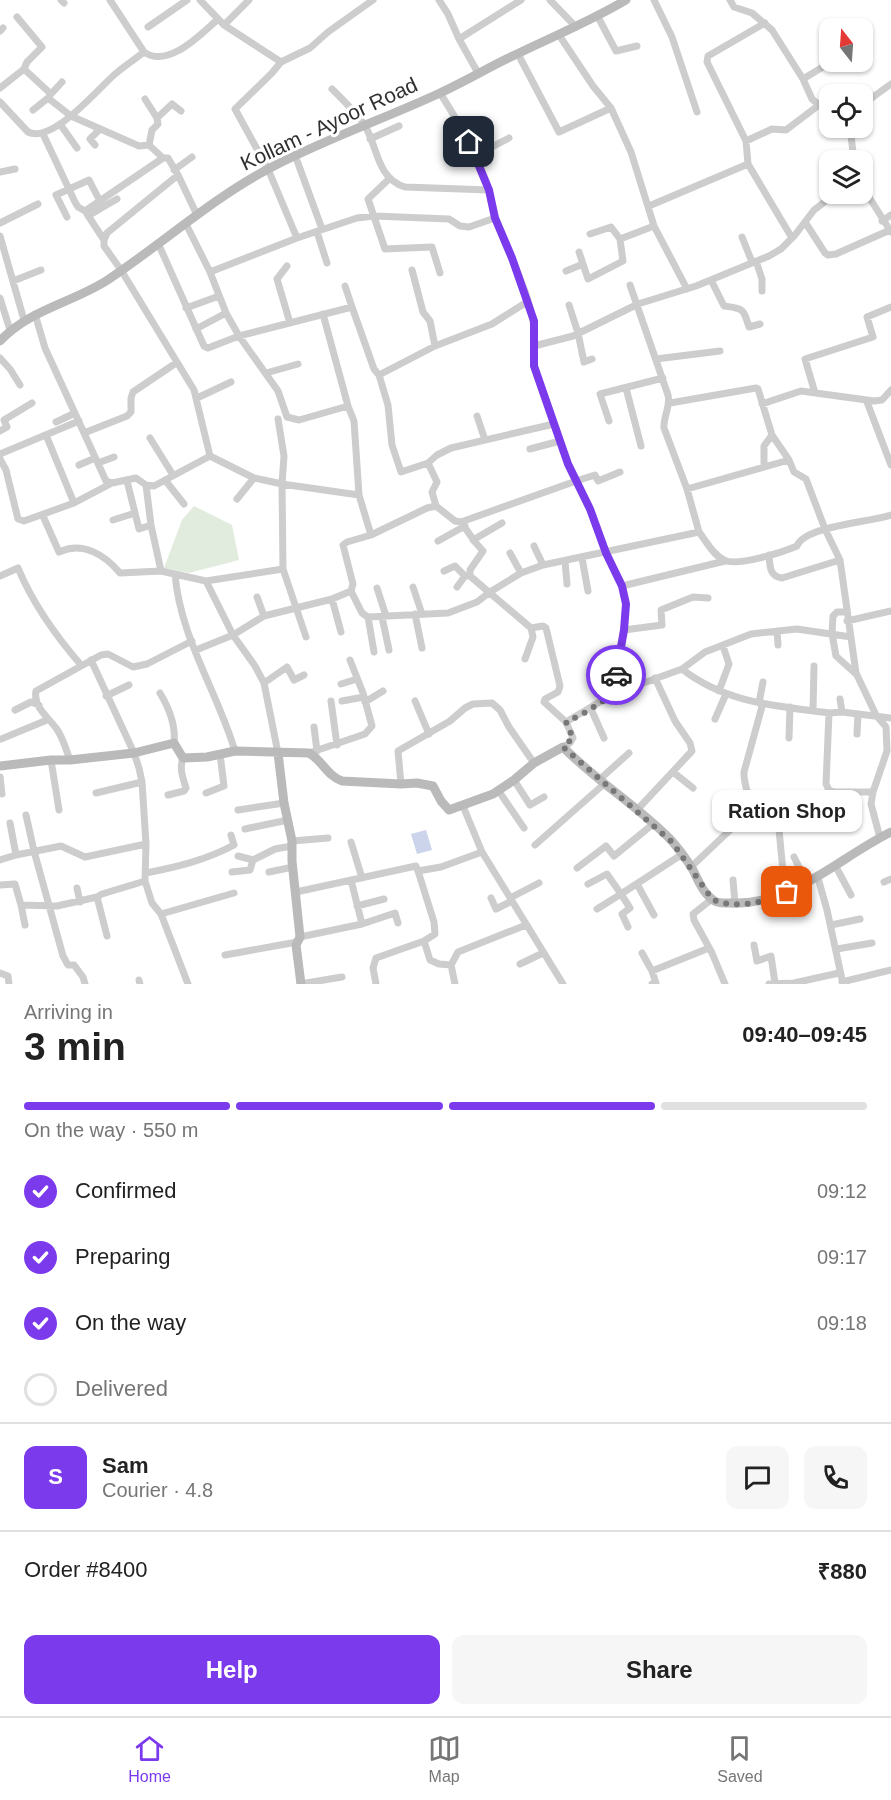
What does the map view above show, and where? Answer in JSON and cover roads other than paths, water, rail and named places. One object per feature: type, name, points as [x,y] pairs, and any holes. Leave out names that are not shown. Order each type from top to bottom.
[{"type":"street","points":[[110,0],[144,52],[154,56],[178,51],[249,0]]},
{"type":"street","points":[[148,27],[187,0]]},
{"type":"street","points":[[297,238],[268,169],[235,109],[281,62],[310,48],[328,32],[374,0]]},
{"type":"street","points":[[439,0],[478,73]]},
{"type":"street","points":[[459,39],[521,0]]},
{"type":"street","points":[[550,0],[576,27]]},
{"type":"street","name":"Kollam - Ayoor Road","points":[[0,341],[24,320],[103,282],[240,185],[268,169],[295,155],[440,93],[626,0]]},
{"type":"street","points":[[654,0],[672,37],[697,112]]},
{"type":"street","points":[[730,0],[734,7],[752,13],[772,30],[803,79],[812,99],[819,105],[786,130],[772,129],[746,141]]},
{"type":"street","points":[[204,1],[220,22],[281,62]]},
{"type":"street","points":[[598,16],[616,51],[637,46]]},
{"type":"street","points":[[0,88],[24,69],[27,62],[42,47],[17,17]]},
{"type":"street","points":[[765,23],[708,56],[709,66],[746,141],[748,164],[792,238]]},
{"type":"street","points":[[559,35],[593,86],[611,108],[631,152],[654,226],[687,289]]},
{"type":"street","points":[[0,102],[28,132],[34,135],[43,134],[71,116],[116,73],[144,52]]},
{"type":"street","points":[[518,54],[559,132],[611,108]]},
{"type":"street","points":[[24,69],[71,116],[138,146],[149,145],[163,158],[168,158],[197,215]]},
{"type":"street","points":[[803,79],[819,69]]},
{"type":"street","points":[[33,110],[62,82]]},
{"type":"street","points":[[873,97],[891,84]]},
{"type":"street","points":[[332,89],[364,125],[384,173],[397,184],[405,187],[489,190]]},
{"type":"street","points":[[440,93],[463,128],[489,190],[495,218],[534,321],[534,366],[560,441],[622,586],[626,604],[614,694]]},
{"type":"street","points":[[145,99],[157,118],[158,124],[152,130],[149,145]]},
{"type":"street","points":[[157,118],[172,104],[181,111]]},
{"type":"street","points":[[60,124],[77,148]]},
{"type":"street","points":[[370,139],[399,126]]},
{"type":"street","points":[[94,146],[90,139],[100,129]]},
{"type":"street","points":[[43,134],[78,207],[86,214],[104,240]]},
{"type":"street","points":[[476,155],[509,138]]},
{"type":"street","points":[[295,155],[320,230],[327,263]]},
{"type":"street","points":[[192,157],[111,229],[104,240],[104,246],[121,270],[197,398],[210,456]]},
{"type":"street","points":[[86,214],[163,158]]},
{"type":"street","points":[[649,206],[748,164]]},
{"type":"street","points":[[0,172],[15,169]]},
{"type":"street","points":[[390,178],[369,199],[385,249],[432,247],[440,273]]},
{"type":"street","points":[[67,217],[56,195],[89,180],[101,204]]},
{"type":"street","points":[[101,204],[117,199]]},
{"type":"street","points":[[0,223],[38,204]]},
{"type":"street","points":[[534,346],[578,333],[638,304],[711,280],[781,249],[822,204]]},
{"type":"street","points":[[805,222],[825,253],[836,254],[890,231],[873,204]]},
{"type":"street","points":[[882,220],[891,215]]},
{"type":"street","points":[[210,272],[297,238],[357,219],[374,216],[449,219],[460,226],[469,227],[495,218]]},
{"type":"street","points":[[186,224],[210,272],[226,313],[239,336],[278,391],[287,417],[299,420],[348,406]]},
{"type":"street","points":[[620,239],[654,226]]},
{"type":"street","points":[[579,252],[588,279],[623,261],[620,239],[611,227],[590,234]]},
{"type":"street","points":[[0,236],[24,320]]},
{"type":"street","points":[[742,237],[762,279],[762,291]]},
{"type":"street","points":[[158,243],[204,346],[208,348],[239,336],[352,307]]},
{"type":"street","points":[[566,271],[583,264]]},
{"type":"street","points":[[287,266],[277,279],[290,323]]},
{"type":"street","points":[[13,281],[41,270]]},
{"type":"street","points":[[412,270],[423,312],[430,321],[435,346]]},
{"type":"street","points":[[711,280],[724,306],[740,308],[744,311],[750,327],[760,324]]},
{"type":"street","points":[[630,285],[670,403],[663,420],[664,428],[687,489],[699,532],[725,561]]},
{"type":"street","points":[[345,286],[374,369],[379,375],[388,405],[392,445],[401,472],[428,463],[444,450],[554,424]]},
{"type":"street","points":[[186,308],[219,296]]},
{"type":"street","points":[[0,301],[10,330]]},
{"type":"street","points":[[379,375],[435,346],[492,324],[527,302]]},
{"type":"street","points":[[568,305],[578,333],[584,362],[592,359]]},
{"type":"street","points":[[815,393],[805,359],[873,337],[867,317],[891,308]]},
{"type":"street","points":[[196,329],[226,313]]},
{"type":"street","points":[[35,314],[45,348],[106,481],[112,483]]},
{"type":"street","points":[[324,315],[354,421],[359,495],[371,535]]},
{"type":"street","points":[[656,359],[720,351]]},
{"type":"street","points":[[0,358],[20,385]]},
{"type":"street","points":[[84,433],[127,416],[131,412],[131,398],[134,392],[176,363]]},
{"type":"street","points":[[266,373],[298,364]]},
{"type":"street","points":[[609,422],[600,394],[663,378]]},
{"type":"street","points":[[197,398],[231,382]]},
{"type":"street","points":[[670,403],[756,387],[760,392],[772,435],[789,460],[794,472],[806,479],[825,529],[840,560],[857,675],[876,715],[886,727],[888,757],[873,792],[871,804],[880,838]]},
{"type":"street","points":[[626,388],[641,446]]},
{"type":"street","points":[[762,404],[801,391],[867,402],[882,400],[891,390]]},
{"type":"street","points":[[867,402],[891,465]]},
{"type":"street","points":[[0,431],[7,427],[4,420],[32,403]]},
{"type":"street","points":[[56,422],[75,413]]},
{"type":"street","points":[[477,416],[485,440]]},
{"type":"street","points":[[278,419],[284,456],[283,570],[306,637]]},
{"type":"street","points":[[0,454],[79,420]]},
{"type":"street","points":[[46,435],[74,503]]},
{"type":"street","points":[[764,466],[764,446],[772,435]]},
{"type":"street","points":[[150,438],[173,476]]},
{"type":"street","points":[[530,449],[560,441]]},
{"type":"street","points":[[210,456],[254,478],[359,495]]},
{"type":"street","points":[[0,459],[6,470],[18,519],[24,521],[74,503],[112,483],[136,478],[146,485],[154,486],[210,456]]},
{"type":"street","points":[[79,465],[114,457]]},
{"type":"street","points":[[687,489],[789,460]]},
{"type":"street","points":[[428,463],[436,482],[432,492],[436,506],[455,521],[463,524],[483,551],[468,576],[457,587]]},
{"type":"street","points":[[438,541],[463,524],[576,481],[595,475],[598,482],[620,472]]},
{"type":"street","points":[[237,499],[254,478]]},
{"type":"street","points":[[165,480],[184,504]]},
{"type":"street","points":[[127,481],[139,529],[151,525]]},
{"type":"street","points":[[146,485],[160,571]]},
{"type":"street","points":[[436,506],[414,513],[392,526],[344,545],[352,584],[351,591],[362,613],[368,617],[448,613],[477,602],[521,573],[543,565],[699,532]]},
{"type":"street","points":[[113,520],[135,513]]},
{"type":"street","points":[[622,586],[725,561],[738,562],[769,555],[797,546],[804,537],[825,529],[891,515]]},
{"type":"street","points":[[43,516],[59,552],[77,548],[92,549],[120,573],[160,571],[206,581],[283,570]]},
{"type":"street","points":[[473,540],[502,523]]},
{"type":"street","points":[[534,546],[543,565]]},
{"type":"street","points":[[510,553],[521,573]]},
{"type":"street","points":[[769,555],[772,574],[782,578],[840,560]]},
{"type":"street","points":[[582,558],[588,591]]},
{"type":"street","points":[[565,561],[567,584]]},
{"type":"street","points":[[444,571],[454,566],[490,592],[531,628],[533,638],[525,659]]},
{"type":"street","points":[[0,576],[18,568],[26,588],[44,618],[81,665]]},
{"type":"street","points":[[175,574],[178,601],[184,624],[235,751]]},
{"type":"street","points":[[206,581],[233,635],[264,683],[292,844],[301,984],[342,977]]},
{"type":"street","points":[[413,587],[423,648]]},
{"type":"street","points":[[377,588],[389,650]]},
{"type":"street","points":[[196,650],[233,635],[264,616],[332,599],[351,591]]},
{"type":"street","points":[[256,597],[264,616]]},
{"type":"street","points":[[624,630],[662,626],[661,610],[693,597],[708,598]]},
{"type":"street","points":[[332,599],[341,632]]},
{"type":"street","points":[[848,621],[891,611]]},
{"type":"street","points":[[846,612],[837,612],[832,616],[832,634],[836,656],[857,675]]},
{"type":"street","points":[[368,617],[374,652]]},
{"type":"street","points":[[314,727],[313,752],[333,778],[342,781],[417,783],[433,786],[449,810],[464,806],[498,790],[573,738],[566,722],[544,702],[545,699],[558,692],[560,686],[546,628],[543,626],[531,628]]},
{"type":"street","points":[[566,722],[614,694],[682,669],[705,652],[751,634],[798,630],[851,637]]},
{"type":"street","points":[[777,631],[778,645]]},
{"type":"street","points":[[70,760],[57,728],[47,720],[35,698],[36,691],[101,655],[108,654],[133,667],[147,664],[192,641]]},
{"type":"street","points":[[716,719],[729,664],[723,646]]},
{"type":"street","points":[[91,660],[106,696],[135,753],[142,782],[146,877],[152,903],[162,914],[188,984]]},
{"type":"street","points":[[183,758],[192,759],[235,751],[313,752],[365,734],[372,726],[350,660]]},
{"type":"street","points":[[813,710],[814,666]]},
{"type":"street","points":[[264,683],[287,667],[294,680],[304,675]]},
{"type":"street","points":[[682,669],[698,681],[723,693],[761,703],[891,718]]},
{"type":"street","points":[[637,810],[692,751],[690,743],[675,722],[655,678]]},
{"type":"street","points":[[341,684],[357,679]]},
{"type":"street","points":[[691,867],[748,813],[750,807],[743,781],[744,772],[761,703],[763,682]]},
{"type":"street","points":[[106,696],[129,685]]},
{"type":"street","points":[[342,702],[364,699],[383,691]]},
{"type":"street","points":[[160,693],[170,714],[175,734],[174,743],[183,758]]},
{"type":"street","points":[[840,699],[842,712]]},
{"type":"street","points":[[331,701],[337,745]]},
{"type":"street","points":[[415,701],[429,734]]},
{"type":"street","points":[[15,710],[31,702],[39,705]]},
{"type":"street","points":[[401,784],[398,752],[473,704],[492,703],[500,710],[534,763]]},
{"type":"street","points":[[789,738],[790,707]]},
{"type":"street","points":[[591,709],[604,738]]},
{"type":"street","points":[[829,712],[826,784],[829,790],[873,792]]},
{"type":"street","points":[[857,734],[858,714]]},
{"type":"street","points":[[0,739],[47,720]]},
{"type":"street","points":[[0,766],[135,753],[174,743]]},
{"type":"street","points":[[563,747],[672,842],[691,867],[701,886],[718,903],[775,898],[818,878],[835,865],[891,832]]},
{"type":"street","points":[[535,844],[602,782],[629,753]]},
{"type":"street","points":[[206,793],[224,786],[220,754]]},
{"type":"street","points":[[168,795],[184,791],[186,788],[180,765],[183,758]]},
{"type":"street","points":[[51,760],[60,810]]},
{"type":"street","points":[[673,772],[693,788]]},
{"type":"street","points":[[0,777],[2,794]]},
{"type":"street","points":[[514,780],[530,805],[544,797]]},
{"type":"street","points":[[96,793],[142,782]]},
{"type":"street","points":[[498,790],[524,828]]},
{"type":"street","points":[[776,798],[784,882],[787,892]]},
{"type":"street","points":[[238,810],[284,803]]},
{"type":"street","points":[[464,806],[482,852],[563,984]]},
{"type":"street","points":[[27,815],[34,852],[63,956],[68,966],[74,965],[85,984]]},
{"type":"street","points":[[245,829],[288,820]]},
{"type":"street","points":[[10,823],[16,855]]},
{"type":"street","points":[[577,868],[606,846],[614,856],[653,824]]},
{"type":"street","points":[[21,905],[49,906],[97,897],[146,877],[219,853],[234,845],[231,835]]},
{"type":"street","points":[[238,856],[253,860],[275,849],[292,844],[328,838]]},
{"type":"street","points":[[351,842],[362,878]]},
{"type":"street","points":[[0,860],[62,846],[85,857],[146,844]]},
{"type":"street","points":[[418,871],[441,867],[482,852]]},
{"type":"street","points":[[597,909],[681,855]]},
{"type":"street","points":[[794,857],[807,883]]},
{"type":"street","points":[[232,872],[250,870],[253,860]]},
{"type":"street","points":[[835,865],[851,895]]},
{"type":"street","points":[[296,892],[416,866],[436,929],[435,934],[424,941],[376,958],[373,968],[376,984]]},
{"type":"street","points":[[269,872],[293,867]]},
{"type":"street","points":[[588,884],[608,874],[630,908],[622,914],[628,927]]},
{"type":"street","points":[[818,878],[837,949],[839,973],[843,983],[891,970]]},
{"type":"street","points":[[351,880],[362,924]]},
{"type":"street","points":[[733,880],[735,903]]},
{"type":"street","points":[[491,898],[496,909],[539,883]]},
{"type":"street","points":[[0,885],[15,884],[25,925]]},
{"type":"street","points":[[637,884],[654,915]]},
{"type":"street","points":[[77,888],[80,902]]},
{"type":"street","points":[[162,914],[234,893]]},
{"type":"street","points":[[97,897],[107,936]]},
{"type":"street","points":[[357,906],[384,899]]},
{"type":"street","points":[[712,899],[693,914],[693,920],[725,984]]},
{"type":"street","points":[[225,955],[298,940],[395,913],[398,923]]},
{"type":"street","points":[[831,925],[860,919]]},
{"type":"street","points":[[455,984],[451,965],[458,952],[526,925]]},
{"type":"street","points":[[424,941],[430,960],[439,964],[451,965]]},
{"type":"street","points":[[837,949],[872,943]]},
{"type":"street","points":[[754,945],[757,961],[771,956],[775,983]]},
{"type":"street","points":[[652,971],[709,948]]},
{"type":"street","points":[[520,964],[543,953]]},
{"type":"street","points":[[642,953],[656,983],[652,984]]},
{"type":"street","points":[[0,973],[8,976],[9,984]]},
{"type":"street","points":[[769,984],[794,983],[839,973]]},
{"type":"water","points":[[426,830],[432,850],[417,854],[411,834]]},
{"type":"place","name":"Ration Shop","points":[[787,892]]}]
